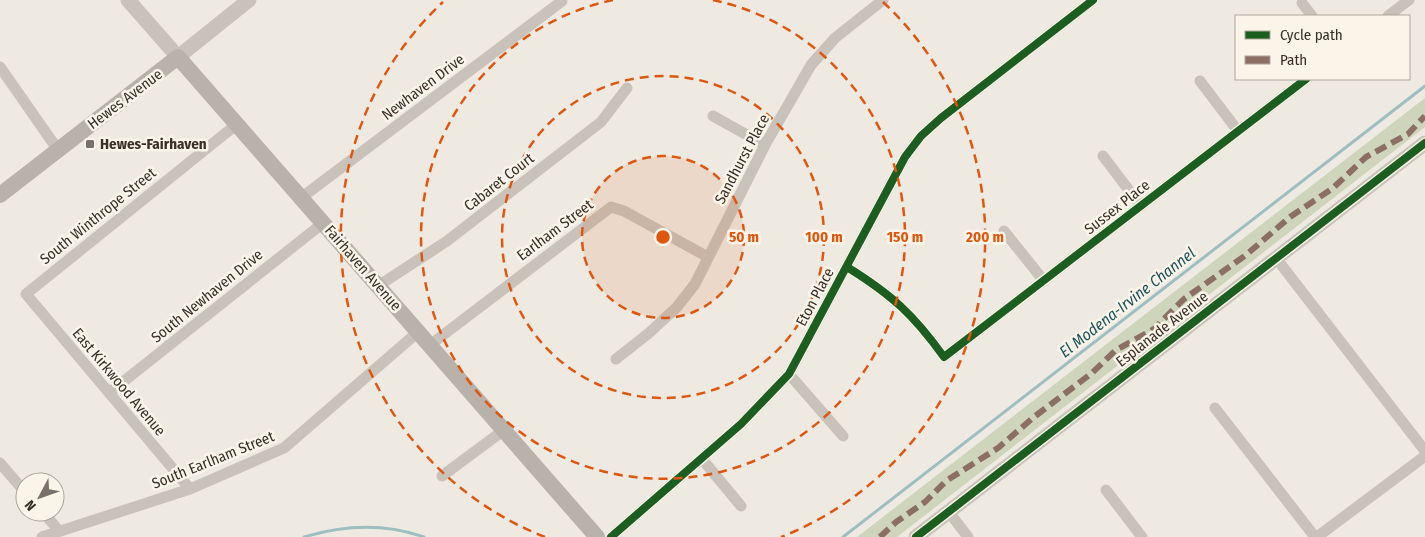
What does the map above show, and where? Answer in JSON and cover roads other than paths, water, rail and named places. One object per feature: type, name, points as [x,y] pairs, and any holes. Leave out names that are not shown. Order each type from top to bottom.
[{"type":"main road","name":"Fairhaven Avenue","points":[[178,57],[597,537]]},
{"type":"main road","name":"Hewes Avenue","points":[[0,195],[178,57]]},
{"type":"street","name":"Fairhaven Avenue","points":[[128,0],[178,57]]},
{"type":"street","name":"Hewes Avenue","points":[[178,57],[249,0]]},
{"type":"street","name":"Newhaven Drive","points":[[301,198],[562,0]]},
{"type":"street","name":"Sandhurst Place","points":[[616,360],[677,307],[695,284],[765,145],[811,65],[835,38],[883,0]]},
{"type":"street","name":"Eton Place","points":[[611,537],[741,424],[789,374],[905,157],[921,136],[941,118],[1093,0]]},
{"type":"street","points":[[1389,15],[1409,0]]},
{"type":"street","points":[[1302,3],[1311,15]]},
{"type":"street","points":[[0,66],[58,150]]},
{"type":"street","name":"Sussex Place","points":[[847,267],[878,286],[906,309],[944,357],[1305,80]]},
{"type":"street","points":[[1200,81],[1238,131]]},
{"type":"street","name":"Cabaret Court","points":[[378,286],[447,241],[601,122],[628,88]]},
{"type":"street","points":[[712,116],[765,145]]},
{"type":"street","name":"South Winthrope Street","points":[[26,294],[237,124]]},
{"type":"street","name":"Esplanade Avenue","points":[[916,537],[1425,143]]},
{"type":"street","name":"Sussex Place","points":[[1103,156],[1141,206]]},
{"type":"street","name":"Earlham Street","points":[[430,345],[611,206],[624,211],[708,256]]},
{"type":"street","name":"South Newhaven Drive","points":[[109,393],[323,223]]},
{"type":"street","points":[[1004,231],[1044,281]]},
{"type":"street","points":[[1276,258],[1425,451]]},
{"type":"street","name":"East Kirkwood Avenue","points":[[26,294],[190,489]]},
{"type":"street","name":"South Earlham Street","points":[[42,537],[190,489],[284,448],[418,332]]},
{"type":"street","points":[[789,374],[843,436]]},
{"type":"street","points":[[1215,408],[1316,537],[1425,456]]},
{"type":"street","points":[[442,476],[504,430]]},
{"type":"street","points":[[702,459],[741,506]]},
{"type":"street","points":[[0,463],[15,480]]},
{"type":"street","points":[[1106,490],[1142,537]]},
{"type":"street","points":[[949,512],[968,537]]},
{"type":"street","points":[[51,522],[59,531]]},
{"type":"waterway","name":"El Modena-Irvine Channel","points":[[843,537],[1425,86]]},
{"type":"waterway","name":"El Modena-Irvine Channel","points":[[304,537],[334,530],[364,527],[394,529],[424,537]]},
{"type":"place","name":"Hewes-Fairhaven","points":[[90,144]]}]
